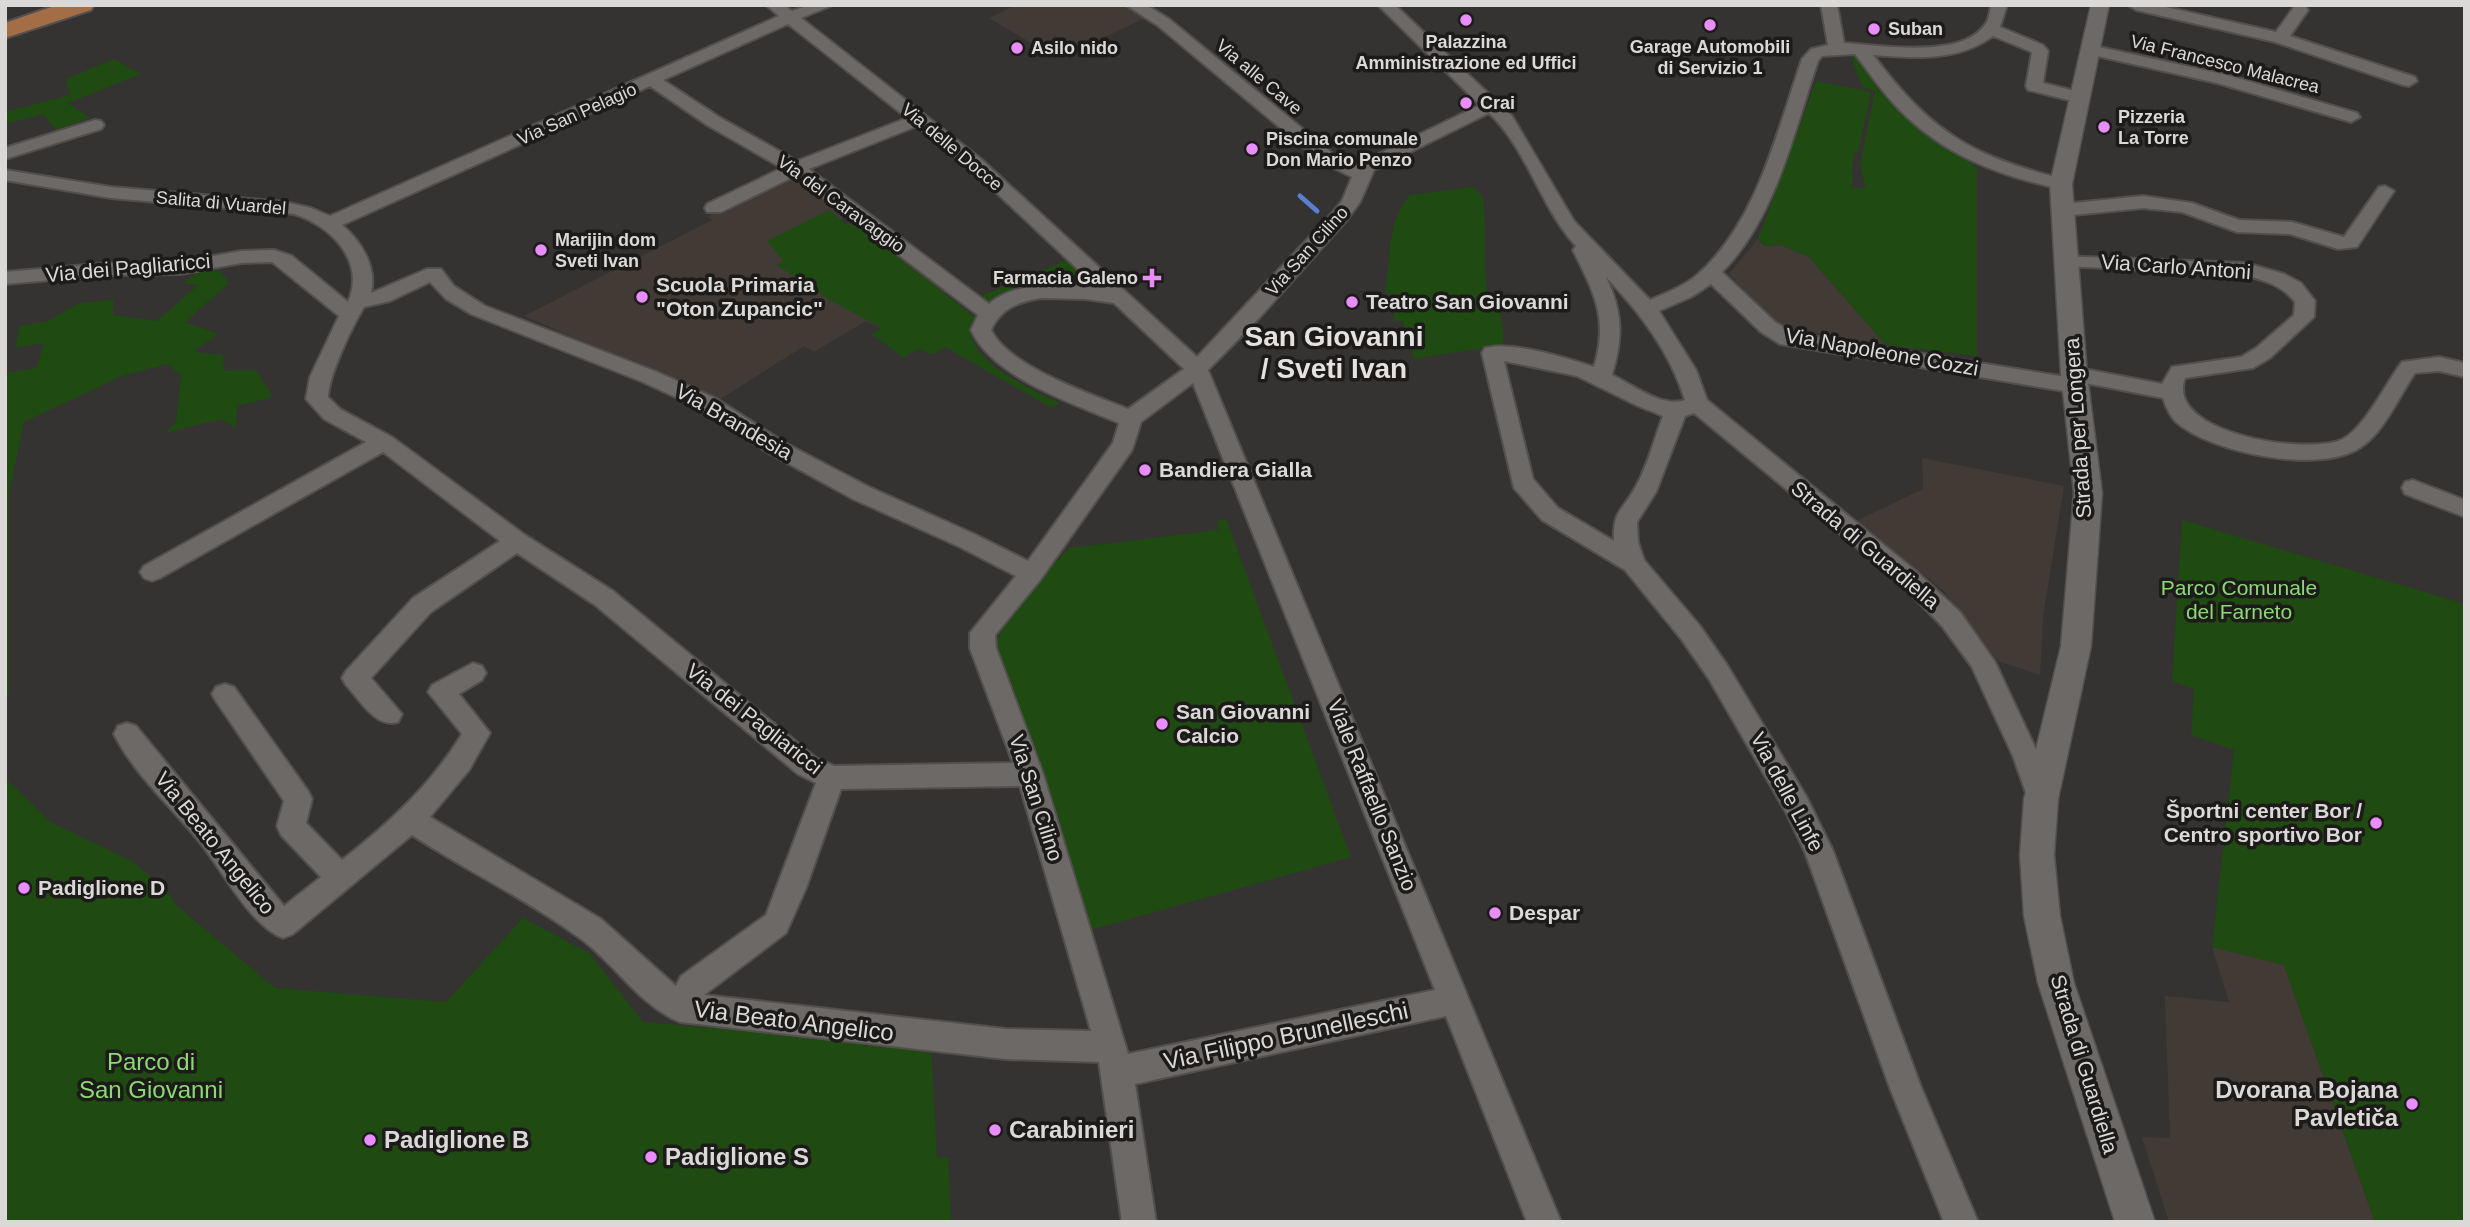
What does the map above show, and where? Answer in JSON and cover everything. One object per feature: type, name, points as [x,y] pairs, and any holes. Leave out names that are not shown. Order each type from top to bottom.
[{"type":"main road","points":[[5,31],[82,5]]},
{"type":"street","name":"Via delle Docce","points":[[774,5],[975,163],[1197,369]]},
{"type":"street","name":"Via San Pelagio","points":[[329,223],[653,81],[790,17],[825,5]]},
{"type":"street","name":"Via alle Cave","points":[[1134,5],[1163,22],[1326,157],[1362,175]]},
{"type":"street","points":[[1386,5],[1493,105],[1520,141],[1566,224],[1647,309],[1686,370],[1686,408],[1661,409],[1601,377],[1554,360],[1492,353],[1522,482],[1550,514],[1633,564]]},
{"type":"street","points":[[1829,5],[1837,48]]},
{"type":"street","points":[[1647,309],[1681,294],[1711,273],[1736,242],[1761,197],[1810,59],[1817,52],[1837,48],[1924,51],[1954,48],[1975,41],[1991,29],[1999,5]]},
{"type":"street","name":"Strada per Longera","points":[[2041,799],[2076,646],[2088,493],[2075,380],[2061,184],[2100,5]]},
{"type":"street","points":[[2136,5],[2280,38],[2409,81]]},
{"type":"street","points":[[2280,38],[2300,9]]},
{"type":"street","points":[[1991,29],[2040,51],[2034,86],[2036,88],[2081,98]]},
{"type":"street","points":[[1860,49],[1903,104],[1942,139],[2006,170],[2061,184]]},
{"type":"street","name":"Via Francesco Malacrea","points":[[2090,50],[2221,79],[2351,117]]},
{"type":"street","name":"Via del Caravaggio","points":[[653,81],[713,121],[796,168],[988,313]]},
{"type":"street","name":"Via San Cilino","points":[[1139,1222],[1114,1059],[1030,774],[983,648],[982,633],[1032,574],[1124,445],[1131,419],[1151,400],[1197,369],[1233,334],[1339,217],[1351,202],[1362,175],[1373,163],[1493,105]]},
{"type":"street","points":[[714,208],[796,168],[920,119]]},
{"type":"street","points":[[5,154],[95,125]]},
{"type":"street","name":"Salita di Vuardel","points":[[5,175],[125,194],[279,206],[310,213],[329,223],[349,243],[364,267],[355,308]]},
{"type":"street","points":[[2063,210],[2143,202],[2185,207],[2237,226],[2292,228],[2337,243],[2350,243],[2361,222],[2385,191]]},
{"type":"street","points":[[1576,237],[1610,308],[1614,326],[1610,351],[1601,377]]},
{"type":"street","name":"Via dei Pagliaricci","points":[[5,278],[110,269],[180,268],[250,256],[274,256],[285,260],[355,308],[317,385],[317,399],[332,414],[384,442],[517,541],[604,598],[807,766],[831,778],[1030,774]]},
{"type":"street","name":"Via Carlo Antoni","points":[[2065,260],[2246,269],[2277,278],[2294,287],[2301,295],[2306,308],[2304,317],[2263,353],[2246,363],[2179,372],[2174,377],[2172,393]]},
{"type":"street","name":"Via Brandesia","points":[[355,308],[434,273],[438,283],[451,294],[478,310],[707,402],[777,448],[861,493],[966,540],[1032,574]]},
{"type":"street","name":"Via Napoleone Cozzi","points":[[1711,273],[1768,327],[1787,339],[2075,380]]},
{"type":"street","points":[[1121,298],[1098,294],[1026,294],[1002,303],[988,313],[983,320],[981,336],[996,355],[1024,371],[1131,419]]},
{"type":"street","points":[[2075,380],[2172,393],[2182,415],[2216,436],[2254,445],[2320,451],[2352,444],[2364,434],[2409,367],[2439,364],[2465,370]]},
{"type":"street","name":"Viale Raffaello Sanzio","points":[[1197,369],[1544,1222]]},
{"type":"street","name":"Via delle Linfe","points":[[1686,408],[1645,492],[1625,522],[1626,541],[1633,564],[1691,633],[1718,672],[1796,804],[1819,851],[1906,1088],[1961,1222]]},
{"type":"street","name":"Strada di Guardiella","points":[[1686,408],[1909,578],[1951,619],[1982,662],[2022,746],[2041,799],[2037,855],[2042,916],[2056,983],[2135,1222]]},
{"type":"street","points":[[152,572],[384,442]]},
{"type":"street","points":[[2413,488],[2465,509]]},
{"type":"street","points":[[389,714],[355,678],[422,605],[517,541]]},
{"type":"street","name":"Via Beato Angelico","points":[[127,734],[171,791],[211,835],[252,891],[283,925],[411,819],[463,760],[477,733],[442,692],[473,673]]},
{"type":"street","points":[[225,694],[298,799],[291,826],[340,878]]},
{"type":"street","points":[[680,1007],[692,986],[776,924],[793,888],[831,778]]},
{"type":"street","name":"Via Beato Angelico","points":[[411,819],[449,845],[498,870],[592,929],[653,988],[680,1007],[1114,1059]]},
{"type":"street","name":"Via Filippo Brunelleschi","points":[[1114,1059],[1454,1000]]},
{"type":"shaded area","points":[[1016,5],[1122,5],[1145,18],[1058,59],[989,18]]},
{"type":"shaded area","points":[[790,175],[843,215],[844,223],[856,225],[946,293],[883,329],[866,321],[814,352],[804,346],[719,400],[524,316],[712,220],[707,217]]},
{"type":"shaded area","points":[[1758,239],[1764,246],[1781,245],[1809,257],[1886,345],[1790,330],[1777,324],[1729,274]]},
{"type":"shaded area","points":[[1922,458],[2064,486],[2043,617],[2040,675],[1998,661],[1944,591],[1856,521],[1923,489]]},
{"type":"shaded area","points":[[2212,947],[2284,965],[2375,1222],[2169,1222],[2142,1137],[2170,1138],[2165,996],[2229,1002]]},
{"type":"green space","points":[[1851,56],[1857,56],[1899,109],[1934,140],[1977,167],[1977,356],[1886,345],[1809,257],[1781,245],[1764,246],[1758,239],[1816,81],[1871,92],[1858,152],[1855,152],[1852,167],[1853,184],[1850,184],[1851,187],[1866,189],[1860,166],[1875,91],[1862,87]]},
{"type":"green space","points":[[114,59],[141,74],[68,103],[90,118],[56,130],[43,114],[5,124],[5,109],[8,111],[70,95],[66,79]]},
{"type":"green space","points":[[1473,187],[1483,197],[1486,283],[1492,311],[1500,312],[1504,336],[1502,349],[1490,347],[1413,359],[1411,348],[1407,347],[1403,322],[1392,320],[1404,297],[1385,293],[1391,241],[1397,217],[1410,195]]},
{"type":"green space","points":[[829,210],[847,225],[856,225],[975,317],[971,332],[975,345],[985,358],[1016,381],[1060,403],[1054,407],[1048,406],[945,347],[933,355],[917,349],[904,358],[871,334],[882,328],[830,300],[777,265],[783,260],[767,241]]},
{"type":"green space","points":[[1069,259],[1097,286],[1056,286],[1028,290],[989,303],[981,296]]},
{"type":"green space","points":[[220,270],[229,283],[185,322],[218,334],[193,352],[223,355],[224,371],[256,370],[273,397],[237,406],[236,428],[221,419],[165,433],[176,422],[181,375],[167,364],[122,376],[24,422],[9,494],[9,695],[5,697],[5,373],[36,368],[44,343],[15,348],[20,326],[48,321],[79,303],[113,300],[113,315],[157,321],[198,285],[184,283],[197,272]]},
{"type":"green space","name":"San Giovanni Calcio","points":[[1226,519],[1351,857],[1087,931],[1057,814],[997,655],[997,641],[1003,625],[1025,594],[1069,548],[1204,532],[1219,529],[1217,521]]},
{"type":"green space","name":"Športni center Bor / Centro sportivo Bor","points":[[2182,520],[2465,604],[2465,1222],[2375,1222],[2284,965],[2212,947],[2234,750],[2191,735],[2194,689],[2172,681]]},
{"type":"green space","name":"Parco di San Giovanni","points":[[5,778],[50,822],[132,861],[167,891],[177,906],[275,988],[446,1002],[523,918],[589,953],[643,1022],[931,1047],[937,1158],[948,1157],[951,1221],[5,1222]]},
{"type":"waterway","points":[[1300,196],[1317,211]]},
{"type":"place","name":"Palazzina Amministrazione ed Uffici","points":[[1466,20]]},
{"type":"place","name":"Garage Automobili di Servizio 1","points":[[1710,25]]},
{"type":"place","name":"Suban","points":[[1874,29]]},
{"type":"place","name":"Asilo nido","points":[[1017,48]]},
{"type":"place","name":"Crai","points":[[1466,103]]},
{"type":"place","name":"Pizzeria La Torre","points":[[2104,127]]},
{"type":"place","name":"Piscina comunale Don Mario Penzo","points":[[1252,149]]},
{"type":"place","name":"Marijin dom Sveti Ivan","points":[[541,250]]},
{"type":"place","name":"Farmacia Galeno","points":[[1152,278]]},
{"type":"place","name":"Scuola Primaria \"Oton Zupancic\"","points":[[642,297]]},
{"type":"place","name":"Teatro San Giovanni","points":[[1352,302]]},
{"type":"place","name":"Bandiera Gialla","points":[[1145,470]]},
{"type":"place","name":"San Giovanni Calcio","points":[[1162,724]]},
{"type":"place","name":"Športni center Bor / Centro sportivo Bor","points":[[2376,823]]},
{"type":"place","name":"Padiglione D","points":[[24,888]]},
{"type":"place","name":"Despar","points":[[1495,913]]},
{"type":"place","name":"Dvorana Bojana Pavletiča","points":[[2412,1104]]},
{"type":"place","name":"Carabinieri","points":[[995,1130]]},
{"type":"place","name":"Padiglione B","points":[[370,1140]]},
{"type":"place","name":"Padiglione S","points":[[651,1157]]},
{"type":"district","name":"San Giovanni / Sveti Ivan","points":[[1334,352]]},
{"type":"park label","name":"Parco Comunale del Farneto","points":[[2239,600]]}]
